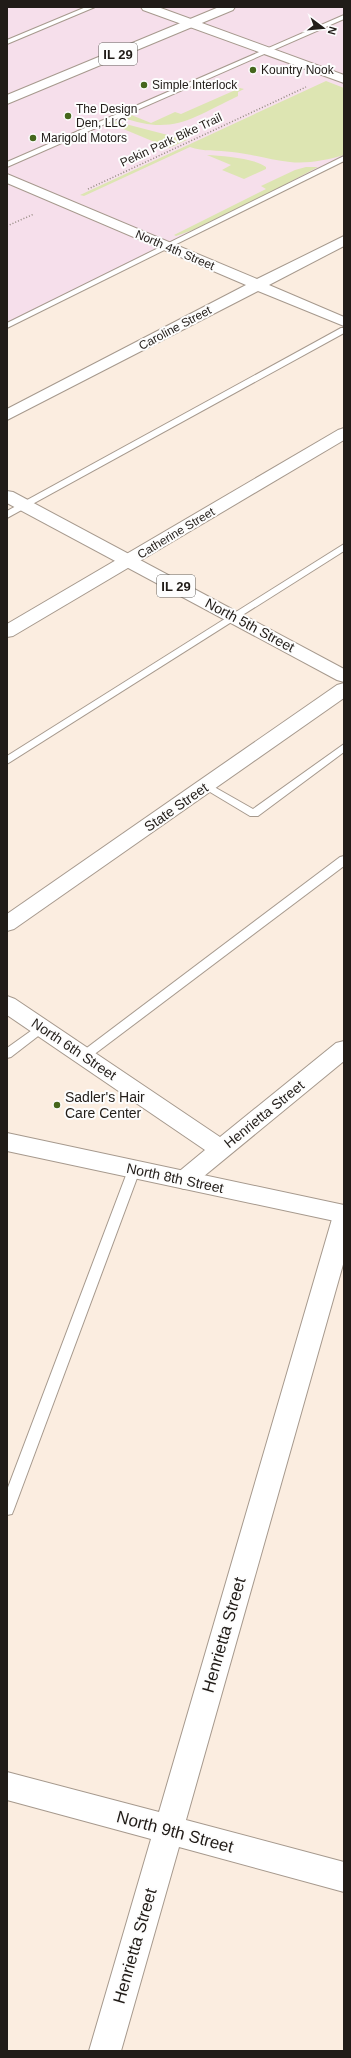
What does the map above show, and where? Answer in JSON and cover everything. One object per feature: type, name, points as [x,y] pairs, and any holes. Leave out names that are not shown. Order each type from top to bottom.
[{"type":"street","points":[[147,7],[340,78]]},
{"type":"street","name":"IL 29","points":[[7,100],[229,7]]},
{"type":"street","name":"North 4th Street","points":[[7,178],[344,322]]},
{"type":"street","name":"Caroline Street","points":[[7,416],[344,240]]},
{"type":"street","name":"Catherine Street","points":[[7,632],[344,433]]},
{"type":"street","name":"North 5th Street","points":[[7,496],[344,676]]},
{"type":"street","name":"State Street","points":[[7,924],[344,689]]},
{"type":"street","name":"North 6th Street","points":[[7,1004],[220,1149]]},
{"type":"street","name":"Henrietta Street","points":[[184,1180],[344,1049]]},
{"type":"street","name":"North 8th Street","points":[[7,1142],[344,1214]]},
{"type":"street","name":"Henrietta Street","points":[[105,2051],[344,1219]]},
{"type":"street","name":"North 9th Street","points":[[7,1786],[344,1877]]},
{"type":"lane","points":[[7,42],[92,7]]},
{"type":"lane","points":[[7,165],[344,17]]},
{"type":"lane","points":[[7,326],[344,158]]},
{"type":"lane","points":[[7,515],[344,330]]},
{"type":"lane","points":[[7,761],[344,547]]},
{"type":"lane","points":[[205,786],[254,814],[344,748]]},
{"type":"lane","points":[[84,1056],[344,860]]},
{"type":"lane","points":[[7,1054],[42,1027]]},
{"type":"lane","points":[[7,1509],[134,1170]]},
{"type":"path","name":"Pekin Park Bike Trail","points":[[7,226],[315,83],[340,78]]},
{"type":"shaded area","points":[[7,7],[344,7],[344,160],[7,326]]},
{"type":"green space","points":[[326,81],[344,88],[344,155],[317,161],[290,162],[227,151],[195,149],[190,147],[84,196],[80,195]]},
{"type":"green space","points":[[240,88],[244,89],[238,92],[238,96],[182,122],[169,125],[155,125],[121,117],[129,114],[151,123],[175,112],[181,114]]},
{"type":"green space","points":[[114,121],[187,140],[169,148],[109,123]]},
{"type":"green space","points":[[207,155],[254,161],[266,167],[266,169],[244,179],[222,170],[231,165]]},
{"type":"green space","points":[[306,167],[318,167],[193,230],[176,236],[174,235],[266,189],[261,186],[295,170]]},
{"type":"place","name":"Kountry Nook","points":[[253,70]]},
{"type":"place","name":"Simple Interlock","points":[[144,85]]},
{"type":"place","name":"The Design Den, LLC","points":[[68,116]]},
{"type":"place","name":"Marigold Motors","points":[[33,138]]},
{"type":"place","name":"Sadler's Hair Care Center","points":[[57,1105]]}]
